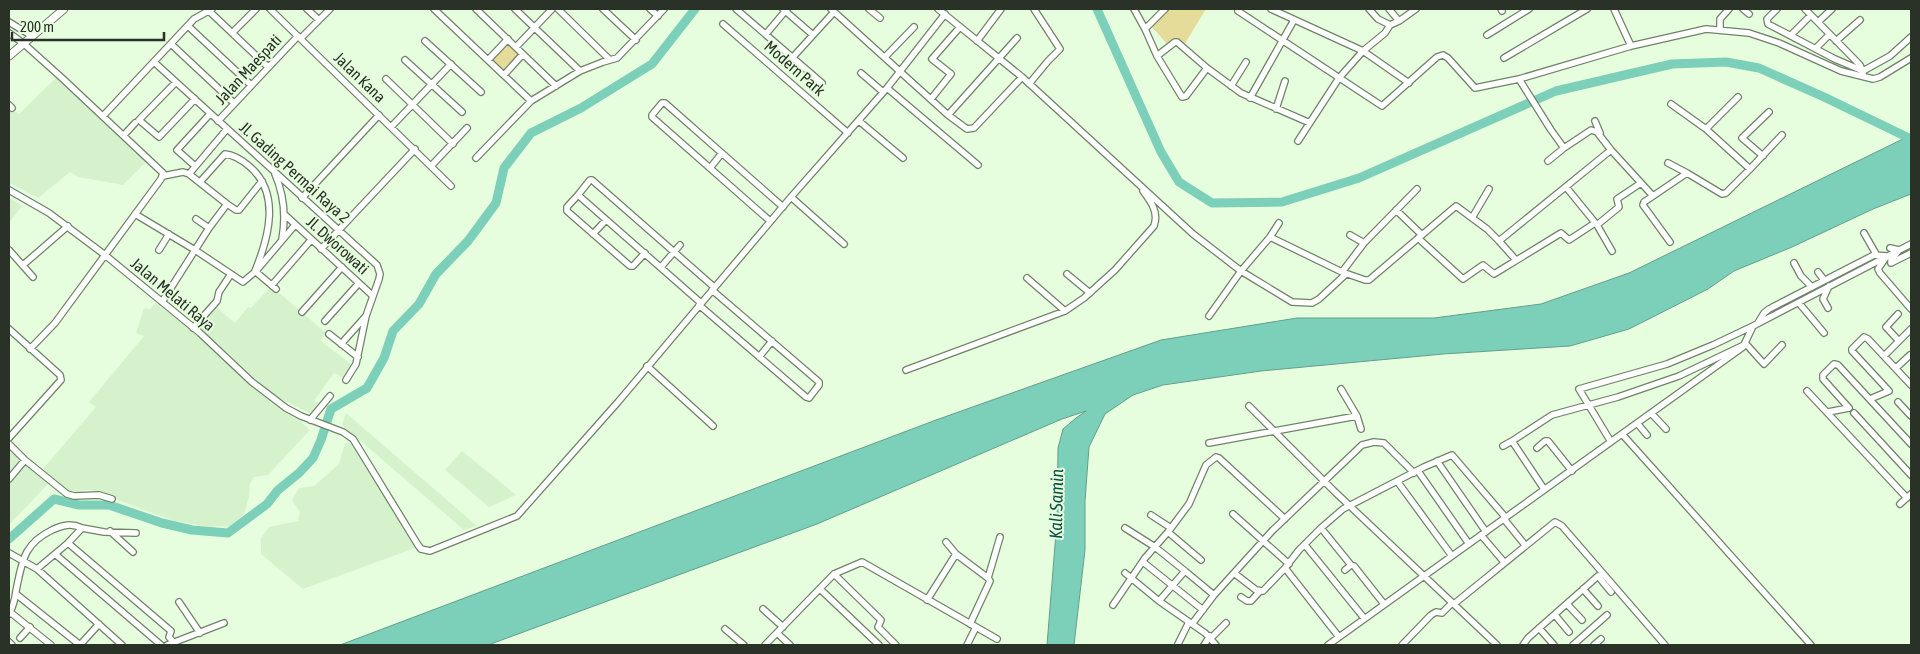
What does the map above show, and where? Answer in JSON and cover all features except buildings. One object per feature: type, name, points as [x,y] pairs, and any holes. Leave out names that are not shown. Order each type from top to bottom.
[{"type":"main road","points":[[9,56],[64,9]]},
{"type":"street","points":[[232,33],[256,9]]},
{"type":"street","name":"Jalan Kana","points":[[270,9],[347,86],[452,186]]},
{"type":"street","points":[[307,9],[319,20]]},
{"type":"street","name":"Jalan Maespati","points":[[218,121],[268,67],[330,9]]},
{"type":"street","points":[[434,9],[531,101]]},
{"type":"street","points":[[476,9],[556,86]]},
{"type":"street","points":[[516,9],[580,71]]},
{"type":"street","points":[[516,47],[552,9]]},
{"type":"street","points":[[558,9],[610,60]]},
{"type":"street","points":[[603,9],[636,40]]},
{"type":"street","points":[[650,9],[658,16]]},
{"type":"street","points":[[476,158],[531,101],[580,71],[621,56],[664,9]]},
{"type":"street","points":[[736,9],[822,83]]},
{"type":"street","points":[[766,34],[785,9],[812,35]]},
{"type":"street","points":[[869,9],[880,18]]},
{"type":"street","points":[[938,9],[1022,77],[1193,234],[1241,271],[1292,302],[1312,303],[1319,299],[1344,273],[1364,243],[1417,189]]},
{"type":"street","points":[[977,41],[1002,9]]},
{"type":"street","points":[[1029,84],[1060,49],[1034,9]]},
{"type":"street","points":[[1134,9],[1156,56],[1183,98],[1207,68]]},
{"type":"street","points":[[1145,29],[1166,9]]},
{"type":"street","points":[[1238,9],[1282,41],[1383,106],[1437,57],[1443,55],[1448,58],[1475,88],[1519,79],[1684,32],[1720,29],[1749,33],[1779,43],[1842,71],[1863,74],[1898,50],[1911,37]]},
{"type":"street","points":[[1271,9],[1363,51],[1409,83]]},
{"type":"street","points":[[1369,9],[1378,20],[1390,26]]},
{"type":"street","points":[[1389,9],[1400,22]]},
{"type":"street","points":[[1298,141],[1339,78],[1363,51],[1385,33],[1390,26],[1400,22],[1416,9]]},
{"type":"street","points":[[1487,35],[1529,9]]},
{"type":"street","points":[[1504,58],[1587,9]]},
{"type":"street","points":[[1614,9],[1631,46]]},
{"type":"street","points":[[1720,29],[1720,19],[1729,9]]},
{"type":"street","points":[[1744,9],[1750,14]]},
{"type":"street","points":[[1777,9],[1767,18],[1767,22],[1834,59],[1876,79],[1911,58]]},
{"type":"street","points":[[1805,9],[1860,65],[1863,74]]},
{"type":"street","points":[[1818,22],[1832,9]]},
{"type":"street","points":[[103,116],[188,26],[210,10],[268,67]]},
{"type":"street","points":[[793,58],[833,10],[948,115],[967,128],[974,128],[1022,77]]},
{"type":"street","points":[[713,426],[647,366],[770,221],[901,72],[945,14]]},
{"type":"street","points":[[1791,35],[1811,15]]},
{"type":"street","points":[[1250,98],[1294,20]]},
{"type":"street","points":[[1836,41],[1860,20]]},
{"type":"street","points":[[9,22],[32,36]]},
{"type":"street","name":"Modern Park","points":[[723,24],[848,133]]},
{"type":"street","points":[[188,26],[251,85]]},
{"type":"street","points":[[885,57],[914,27]]},
{"type":"street","points":[[931,99],[951,74],[932,59],[960,27]]},
{"type":"street","points":[[9,33],[23,43],[124,135],[160,170],[163,176]]},
{"type":"street","points":[[1816,48],[1829,35]]},
{"type":"street","points":[[948,115],[1017,38]]},
{"type":"street","points":[[488,60],[508,39]]},
{"type":"street","points":[[425,41],[481,92]]},
{"type":"street","points":[[1156,56],[1177,42],[1207,68],[1250,98],[1310,123]]},
{"type":"street","points":[[171,44],[234,104]]},
{"type":"street","points":[[504,75],[523,54]]},
{"type":"street","points":[[405,60],[462,112]]},
{"type":"street","name":"Jl. Gading Permai Raya 2","points":[[154,62],[339,230],[379,269],[379,279],[366,316]]},
{"type":"street","points":[[1231,86],[1246,62]]},
{"type":"street","points":[[391,127],[451,64]]},
{"type":"street","points":[[861,73],[978,165]]},
{"type":"street","points":[[386,79],[453,144]]},
{"type":"street","points":[[1519,79],[1564,148]]},
{"type":"street","points":[[1276,109],[1285,81]]},
{"type":"street","points":[[124,135],[176,82]]},
{"type":"street","points":[[1706,129],[1738,97]]},
{"type":"street","points":[[137,122],[158,137],[195,99]]},
{"type":"street","points":[[770,221],[652,117],[662,103],[665,103],[783,207]]},
{"type":"street","points":[[1671,104],[1706,129],[1750,170]]},
{"type":"street","points":[[1763,156],[1742,138],[1769,112]]},
{"type":"street","points":[[195,167],[177,151],[210,114]]},
{"type":"street","points":[[302,198],[379,115]]},
{"type":"street","points":[[859,121],[903,158]]},
{"type":"street","points":[[1594,121],[1602,138],[1611,150]]},
{"type":"street","points":[[432,165],[466,128]]},
{"type":"street","points":[[189,174],[227,129]]},
{"type":"street","points":[[1548,160],[1592,130],[1597,132],[1653,196]]},
{"type":"street","points":[[1668,163],[1724,194],[1750,170],[1782,135]]},
{"type":"street","points":[[321,249],[415,149]]},
{"type":"street","points":[[1499,241],[1611,150]]},
{"type":"street","points":[[710,168],[722,153]]},
{"type":"street","points":[[200,182],[225,154],[244,162],[262,181],[267,189],[269,198],[269,220],[266,239],[256,271]]},
{"type":"street","points":[[30,349],[55,323],[163,176],[183,172],[189,174],[236,210],[240,209],[262,181]]},
{"type":"street","points":[[274,172],[280,185],[284,214],[282,240]]},
{"type":"street","points":[[1670,242],[1643,205],[1644,202],[1687,173]]},
{"type":"street","points":[[906,370],[1065,311],[1090,292],[1115,270],[1154,226],[1156,220],[1155,209],[1135,179]]},
{"type":"street","points":[[578,195],[606,220],[645,253],[661,267],[759,357],[809,398],[819,385],[819,382],[674,252],[590,180],[567,207],[567,211],[630,266],[633,266],[645,253]]},
{"type":"street","points":[[1396,210],[1463,279],[1481,265],[1485,266],[1493,274],[1561,233],[1569,240],[1596,224],[1619,207],[1617,200],[1641,183]]},
{"type":"street","points":[[1566,186],[1596,224],[1612,251]]},
{"type":"street","points":[[1472,218],[1489,189]]},
{"type":"street","name":"Jalan Melati Raya","points":[[9,190],[68,226],[105,255],[193,328],[266,394],[292,413],[343,432],[353,439],[421,549],[430,551],[517,516],[647,366]]},
{"type":"street","points":[[791,197],[844,244]]},
{"type":"street","points":[[162,302],[209,228],[227,204]]},
{"type":"street","points":[[1270,237],[1344,273],[1369,280],[1456,206],[1499,241],[1516,260]]},
{"type":"street","points":[[135,214],[245,282],[296,225]]},
{"type":"street","name":"Jl. Dworowati","points":[[284,214],[373,296]]},
{"type":"street","points":[[196,220],[209,228]]},
{"type":"street","points":[[593,234],[606,220]]},
{"type":"street","points":[[1209,316],[1279,223]]},
{"type":"street","points":[[23,264],[68,226]]},
{"type":"street","points":[[1864,233],[1876,254]]},
{"type":"street","points":[[159,250],[169,234]]},
{"type":"street","points":[[1350,236],[1364,243]]},
{"type":"street","points":[[256,271],[274,287],[312,240]]},
{"type":"street","points":[[1611,442],[1579,389],[1667,364],[1714,345],[1911,244]]},
{"type":"street","points":[[661,267],[680,245]]},
{"type":"street","points":[[1890,248],[1899,250]]},
{"type":"street","points":[[9,250],[23,264],[32,277]]},
{"type":"street","points":[[1899,250],[1891,260],[1892,263],[1911,253]]},
{"type":"street","points":[[1328,645],[1544,489],[1572,471],[1746,342],[1755,324],[1769,309],[1853,264],[1876,254],[1887,256]]},
{"type":"street","points":[[1887,256],[1878,269],[1880,274],[1911,309]]},
{"type":"street","points":[[1794,263],[1811,287],[1826,288]]},
{"type":"street","points":[[302,312],[342,267]]},
{"type":"street","points":[[1818,272],[1824,280]]},
{"type":"street","points":[[193,328],[217,301],[218,292],[231,274]]},
{"type":"street","points":[[1067,274],[1090,292]]},
{"type":"street","points":[[1027,278],[1065,311]]},
{"type":"street","points":[[325,321],[359,283]]},
{"type":"street","points":[[1826,288],[1823,299],[1828,308]]},
{"type":"street","points":[[1799,303],[1824,333]]},
{"type":"street","points":[[1898,314],[1886,327],[1899,341]]},
{"type":"street","points":[[341,344],[366,316]]},
{"type":"street","points":[[346,380],[358,357],[366,316]]},
{"type":"street","points":[[9,329],[61,377],[61,380],[9,438]]},
{"type":"street","points":[[1884,356],[1911,329]]},
{"type":"street","points":[[329,334],[358,357]]},
{"type":"street","points":[[1870,399],[1889,391],[1852,350],[1864,338],[1868,339],[1910,381]]},
{"type":"street","points":[[759,357],[772,341]]},
{"type":"street","points":[[1503,446],[1552,415],[1643,389],[1679,376],[1746,342]]},
{"type":"street","points":[[1746,342],[1764,364],[1782,345]]},
{"type":"street","points":[[1896,368],[1910,355]]},
{"type":"street","points":[[1828,412],[1850,408],[1823,379],[1823,375],[1834,364],[1838,365],[1911,444]]},
{"type":"street","points":[[1341,389],[1357,416],[1361,429]]},
{"type":"street","points":[[1807,392],[1909,496],[1900,504]]},
{"type":"street","points":[[310,420],[330,396]]},
{"type":"street","points":[[1898,402],[1911,416]]},
{"type":"street","points":[[1249,406],[1497,645]]},
{"type":"street","points":[[1652,413],[1666,430]]},
{"type":"street","points":[[1854,413],[1911,476]]},
{"type":"street","points":[[1209,443],[1357,416]]},
{"type":"street","points":[[1637,423],[1647,435]]},
{"type":"street","points":[[1622,434],[1811,645]]},
{"type":"street","points":[[1512,441],[1544,489]]},
{"type":"street","points":[[1537,448],[1545,441],[1549,442],[1572,471]]},
{"type":"street","points":[[1178,644],[1190,623],[1263,541],[1360,446],[1374,442],[1384,444],[1416,472],[1469,544]]},
{"type":"street","points":[[9,444],[25,460],[70,496],[94,495],[112,499]]},
{"type":"street","points":[[1241,597],[1251,601],[1287,566],[1320,528],[1350,505],[1452,455],[1525,545]]},
{"type":"street","points":[[1113,606],[1143,562],[1189,504],[1206,465],[1216,457],[1285,519]]},
{"type":"street","points":[[9,478],[25,460]]},
{"type":"street","points":[[1437,461],[1504,562]]},
{"type":"street","points":[[1397,481],[1452,556]]},
{"type":"street","points":[[1233,514],[1287,566],[1339,637]]},
{"type":"street","points":[[1151,515],[1201,560]]},
{"type":"street","points":[[1402,645],[1431,615],[1436,612],[1442,612],[1553,523],[1559,523],[1665,645]]},
{"type":"street","points":[[51,645],[9,613],[16,594],[22,560],[36,540],[44,534],[67,524],[82,528],[136,533]]},
{"type":"street","points":[[37,569],[68,543],[82,528]]},
{"type":"street","points":[[1125,528],[1155,547],[1214,595]]},
{"type":"street","points":[[1320,528],[1348,568],[1354,566],[1384,604]]},
{"type":"street","points":[[110,531],[133,552]]},
{"type":"street","points":[[967,645],[989,585],[990,581],[988,578],[1000,536]]},
{"type":"street","points":[[946,542],[956,554],[988,578]]},
{"type":"street","points":[[68,543],[171,632],[169,638],[174,643]]},
{"type":"street","points":[[1305,545],[1364,618]]},
{"type":"street","points":[[9,553],[37,569],[122,645]]},
{"type":"street","points":[[55,554],[161,645]]},
{"type":"street","points":[[927,600],[956,554]]},
{"type":"street","points":[[765,645],[834,574],[862,562],[997,639]]},
{"type":"street","points":[[1143,562],[1203,610]]},
{"type":"street","points":[[1159,601],[1184,571]]},
{"type":"street","points":[[1125,572],[1159,601],[1210,638],[1216,645]]},
{"type":"street","points":[[1234,573],[1260,591]]},
{"type":"street","points":[[834,574],[880,620],[878,627],[896,645]]},
{"type":"street","points":[[1525,644],[1539,628],[1598,576],[1611,592]]},
{"type":"street","points":[[820,589],[879,645]]},
{"type":"street","points":[[1583,589],[1598,606]]},
{"type":"street","points":[[16,594],[80,645],[99,624]]},
{"type":"street","points":[[179,602],[200,633]]},
{"type":"street","points":[[1567,604],[1582,620]]},
{"type":"street","points":[[763,609],[782,627]]},
{"type":"street","points":[[1554,615],[1569,632]]},
{"type":"street","points":[[1573,645],[1607,615]]},
{"type":"street","points":[[167,645],[224,623]]},
{"type":"street","points":[[1204,645],[1226,624]]},
{"type":"street","points":[[20,638],[30,628]]},
{"type":"street","points":[[1539,628],[1554,645]]},
{"type":"street","points":[[725,629],[744,645]]},
{"type":"street","points":[[777,633],[790,645]]},
{"type":"street","points":[[1594,645],[1601,639]]},
{"type":"street","points":[[9,642],[12,645]]},
{"type":"shaded area","points":[[1168,9],[1206,9],[1184,45],[1177,39],[1169,46],[1151,26]]},
{"type":"shaded area","points":[[508,44],[520,55],[504,71],[492,60]]},
{"type":"shaded area","points":[[58,76],[146,162],[123,185],[79,177],[70,172],[38,198],[9,183],[9,106],[19,114]]},
{"type":"shaded area","points":[[9,197],[22,206],[9,223]]},
{"type":"shaded area","points":[[271,286],[326,333],[321,341],[352,365],[343,378],[334,373],[314,401],[318,403],[311,414],[272,394],[217,343],[196,327],[214,305],[235,323],[248,307],[251,308]]},
{"type":"shaded area","points":[[155,303],[185,325],[276,407],[299,420],[310,430],[268,475],[254,477],[250,484],[245,512],[234,526],[210,527],[174,521],[91,490],[69,492],[43,469],[96,407],[89,402],[144,336],[136,333],[144,308],[150,309]]},
{"type":"shaded area","points":[[346,413],[477,526],[464,530],[342,425]]},
{"type":"shaded area","points":[[345,443],[355,443],[415,548],[303,589],[261,554],[261,538],[269,527],[298,521],[300,512],[292,500],[299,488],[314,486],[339,464]]},
{"type":"shaded area","points":[[9,448],[21,459],[9,475]]},
{"type":"shaded area","points":[[462,451],[516,495],[489,507],[445,470]]},
{"type":"shaded area","points":[[25,463],[48,484],[9,525],[9,483]]},
{"type":"water","points":[[1911,135],[1911,194],[1734,271],[1708,289],[1629,329],[1570,346],[1443,354],[1261,371],[1163,385],[1133,395],[1105,414],[1089,447],[1085,501],[1085,550],[1074,645],[1047,645],[1057,520],[1058,448],[1063,429],[1086,411],[1062,419],[817,524],[488,645],[340,645],[936,420],[1161,340],[1297,318],[1434,318],[1541,304],[1629,273]]},
{"type":"waterway","points":[[9,539],[54,499],[79,505],[109,505],[162,523],[192,530],[228,533],[267,504],[278,490],[299,473],[313,458],[331,409],[367,388],[384,358],[393,331],[419,304],[436,274],[468,241],[496,203],[504,168],[531,133],[581,108],[652,64],[695,9]]},
{"type":"waterway","points":[[1097,9],[1161,152],[1179,182],[1212,203],[1282,202],[1359,178],[1556,91],[1672,64],[1726,62],[1759,68],[1911,139]]},
{"type":"water label","name":"Kali Samin","points":[[1056,504]]}]
